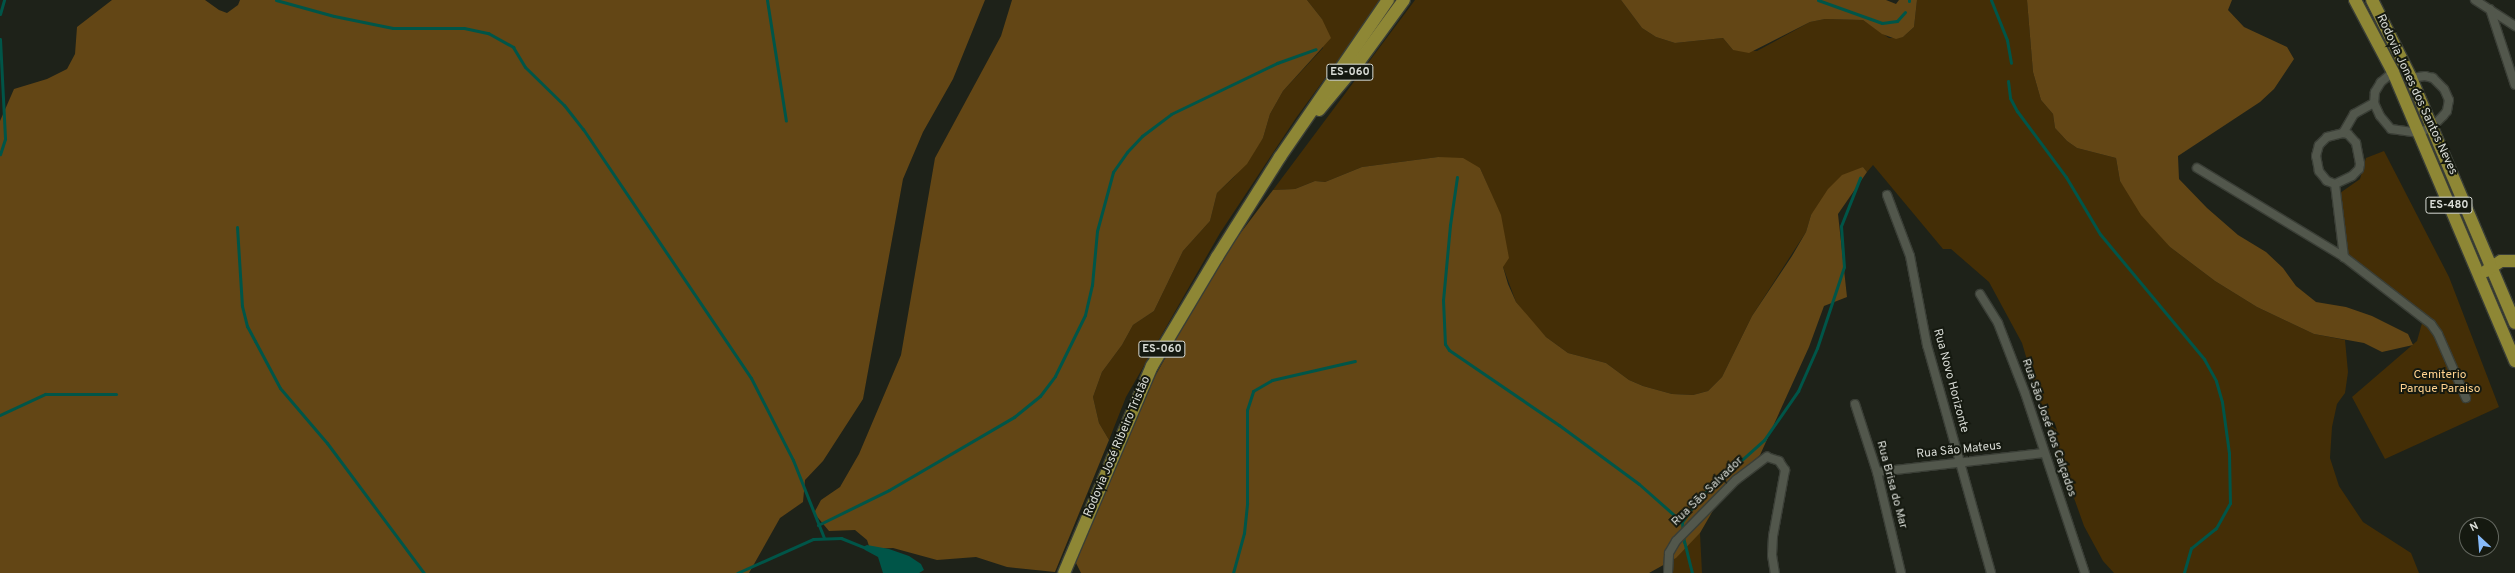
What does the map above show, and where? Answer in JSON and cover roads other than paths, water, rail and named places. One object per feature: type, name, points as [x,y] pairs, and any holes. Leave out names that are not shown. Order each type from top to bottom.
[{"type":"main road","name":"Rodovia José Ribeiro Tristão","points":[[1064,573],[1152,366],[1216,257],[1291,140],[1388,0]]},
{"type":"main road","name":"Rodovia José Ribeiro Tristão","points":[[1291,140],[1358,64],[1404,0]]},
{"type":"main road","name":"Rodovia Jones dos Santos Neves","points":[[2355,0],[2393,72],[2515,362]]},
{"type":"main road","name":"Rodovia Jones dos Santos Neves","points":[[2372,0],[2411,78],[2515,322]]},
{"type":"main road","points":[[2479,277],[2501,260],[2515,261]]},
{"type":"street","points":[[2475,0],[2515,26]]},
{"type":"street","points":[[2490,9],[2515,85]]},
{"type":"street","points":[[2393,72],[2381,82],[2375,92],[2374,103],[2387,127],[2396,131],[2418,133],[2432,127],[2447,111],[2449,105],[2447,94],[2433,78],[2425,76],[2411,78]]},
{"type":"street","points":[[2344,133],[2354,114],[2374,103]]},
{"type":"street","points":[[2344,133],[2348,134],[2356,143],[2360,164],[2356,174],[2344,181],[2334,184],[2327,181],[2319,172],[2316,156],[2319,145],[2327,137],[2344,133]]},
{"type":"street","points":[[2197,168],[2344,257],[2431,324],[2438,334],[2466,398]]},
{"type":"street","points":[[2334,184],[2344,257]]},
{"type":"street","name":"Rua Novo Horizonte","points":[[1887,195],[1910,256],[1927,345],[1991,573]]},
{"type":"street","name":"Rua São José dos Calçados","points":[[1980,294],[1998,323],[2025,394],[2085,573]]},
{"type":"street","name":"Rua Brisa do Mar","points":[[1855,404],[1877,472],[1901,573]]},
{"type":"street","name":"Rua São Mateus","points":[[1877,472],[1961,464],[2044,453]]},
{"type":"street","name":"Rua São Salvador","points":[[1668,573],[1668,560],[1671,547],[1736,480],[1767,457],[1779,461],[1785,470],[1773,536],[1772,555],[1775,573]]},
{"type":"water","points":[[867,545],[889,549],[909,556],[921,564],[924,570],[919,573],[883,573],[878,557],[865,550],[863,547]]},
{"type":"waterway","points":[[0,14],[4,0]]},
{"type":"waterway","points":[[276,0],[334,16],[393,28],[464,28],[488,33],[513,47],[525,67],[564,105],[583,129],[751,378],[793,460],[824,538]]},
{"type":"waterway","points":[[767,0],[786,121]]},
{"type":"waterway","points":[[1818,0],[1882,23],[1897,21],[1905,12]]},
{"type":"waterway","points":[[1991,0],[2007,40],[2011,63]]},
{"type":"waterway","points":[[0,39],[5,139],[0,154]]},
{"type":"waterway","points":[[818,525],[889,490],[1014,417],[1040,396],[1055,376],[1085,315],[1092,285],[1097,231],[1113,172],[1127,152],[1142,136],[1171,114],[1277,63],[1316,49]]},
{"type":"waterway","points":[[2008,81],[2010,98],[2017,111],[2066,177],[2100,234],[2204,359],[2216,381],[2222,402],[2229,453],[2230,503],[2216,528],[2191,548],[2184,573]]},
{"type":"waterway","points":[[1457,177],[1450,225],[1443,300],[1445,344],[1449,350],[1559,425],[1639,484],[1682,522]]},
{"type":"waterway","points":[[1692,573],[1684,542],[1682,522],[1698,499],[1764,440],[1798,391],[1817,348],[1844,267],[1841,226],[1860,178]]},
{"type":"waterway","points":[[237,227],[242,306],[247,326],[280,388],[327,443],[424,573]]},
{"type":"waterway","points":[[1233,573],[1244,533],[1247,503],[1247,410],[1253,391],[1272,380],[1355,361]]},
{"type":"waterway","points":[[0,415],[45,394],[116,394]]},
{"type":"waterway","points":[[737,573],[813,539],[841,538],[866,548]]},
{"type":"park label","name":"Cemiterio Parque Paraiso","points":[[2440,383]]}]
